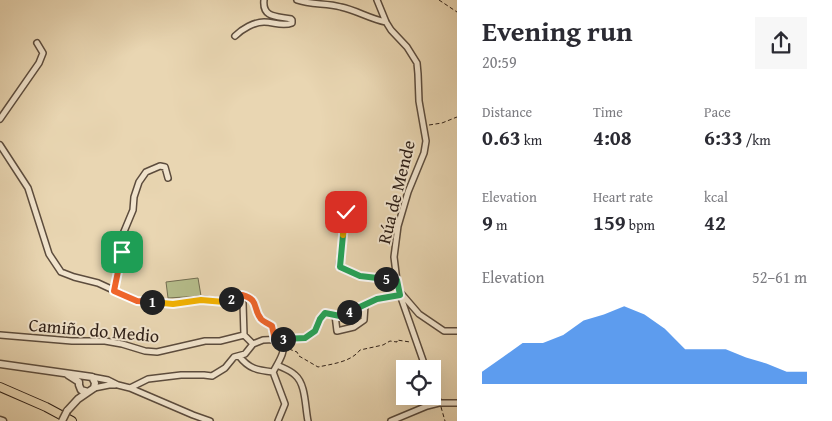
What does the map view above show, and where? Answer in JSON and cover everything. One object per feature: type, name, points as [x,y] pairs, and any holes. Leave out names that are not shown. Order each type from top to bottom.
[{"type":"highway","points":[[0,387],[46,407],[72,421]]},
{"type":"street","points":[[235,36],[252,25],[263,22],[280,25],[292,23],[292,20],[289,18],[276,17],[268,13],[263,6],[264,0]]},
{"type":"street","points":[[297,0],[339,6],[386,22]]},
{"type":"street","name":"Rúa de Mende","points":[[377,0],[391,30],[408,47],[417,63],[418,93],[426,141],[424,153],[408,192],[398,226],[394,257],[398,289],[423,360]]},
{"type":"street","points":[[0,119],[40,63],[42,53],[37,43]]},
{"type":"street","points":[[0,145],[28,188],[49,254],[61,272],[98,283],[137,301],[173,304],[201,300],[224,302],[233,298],[239,298],[242,295],[248,296],[254,301],[262,319],[272,326],[275,340]]},
{"type":"street","points":[[114,291],[122,252],[123,234],[134,210],[134,197],[139,182],[146,172],[160,166],[165,167],[168,178]]},
{"type":"street","points":[[361,199],[346,212],[340,267],[360,276],[397,280]]},
{"type":"street","points":[[398,289],[419,314],[444,331],[457,331]]},
{"type":"street","points":[[130,388],[148,379],[180,375],[212,376],[225,368],[234,357],[245,354],[253,344],[263,340],[305,338],[315,331],[325,313],[340,316],[377,299],[400,295]]},
{"type":"street","points":[[239,298],[243,304],[244,335],[253,344]]},
{"type":"street","points":[[335,315],[338,331],[354,327],[364,320],[366,305]]},
{"type":"street","name":"Camiño do Medio","points":[[0,334],[72,341],[105,341],[145,351],[157,352],[205,341],[220,341],[244,335]]},
{"type":"street","points":[[278,421],[285,404],[273,372],[282,355],[284,348],[283,339]]},
{"type":"street","points":[[239,356],[244,363],[256,370],[273,372]]},
{"type":"street","points":[[0,364],[108,380],[210,421]]},
{"type":"street","points":[[276,366],[290,371],[297,376],[306,397],[304,402],[308,421]]},
{"type":"street","points":[[65,373],[73,377],[83,391],[109,385],[118,385]]},
{"type":"street","points":[[62,421],[76,396],[81,378],[88,376]]},
{"type":"street","points":[[67,411],[78,399],[91,390],[95,384],[88,376]]},
{"type":"street","points":[[441,403],[457,404]]},
{"type":"street","points":[[392,421],[431,405]]},
{"type":"path","points":[[439,0],[457,12]]},
{"type":"path","points":[[424,126],[457,117]]},
{"type":"path","points":[[284,348],[297,352],[299,356],[318,367],[345,360],[357,354],[360,350],[383,345],[390,341],[397,342],[397,340],[416,343]]},
{"type":"path","points":[[440,405],[444,421]]},
{"type":"green space","points":[[198,278],[201,296],[168,298],[166,282]]},
{"type":"route","points":[[122,252],[114,291],[137,301],[173,304],[201,300],[224,302],[233,298],[239,298],[242,295],[248,296],[254,301],[262,319],[272,326],[275,340],[305,338],[315,331],[325,313],[340,316],[377,299],[400,295],[397,280],[360,276],[340,267],[346,212]]}]
